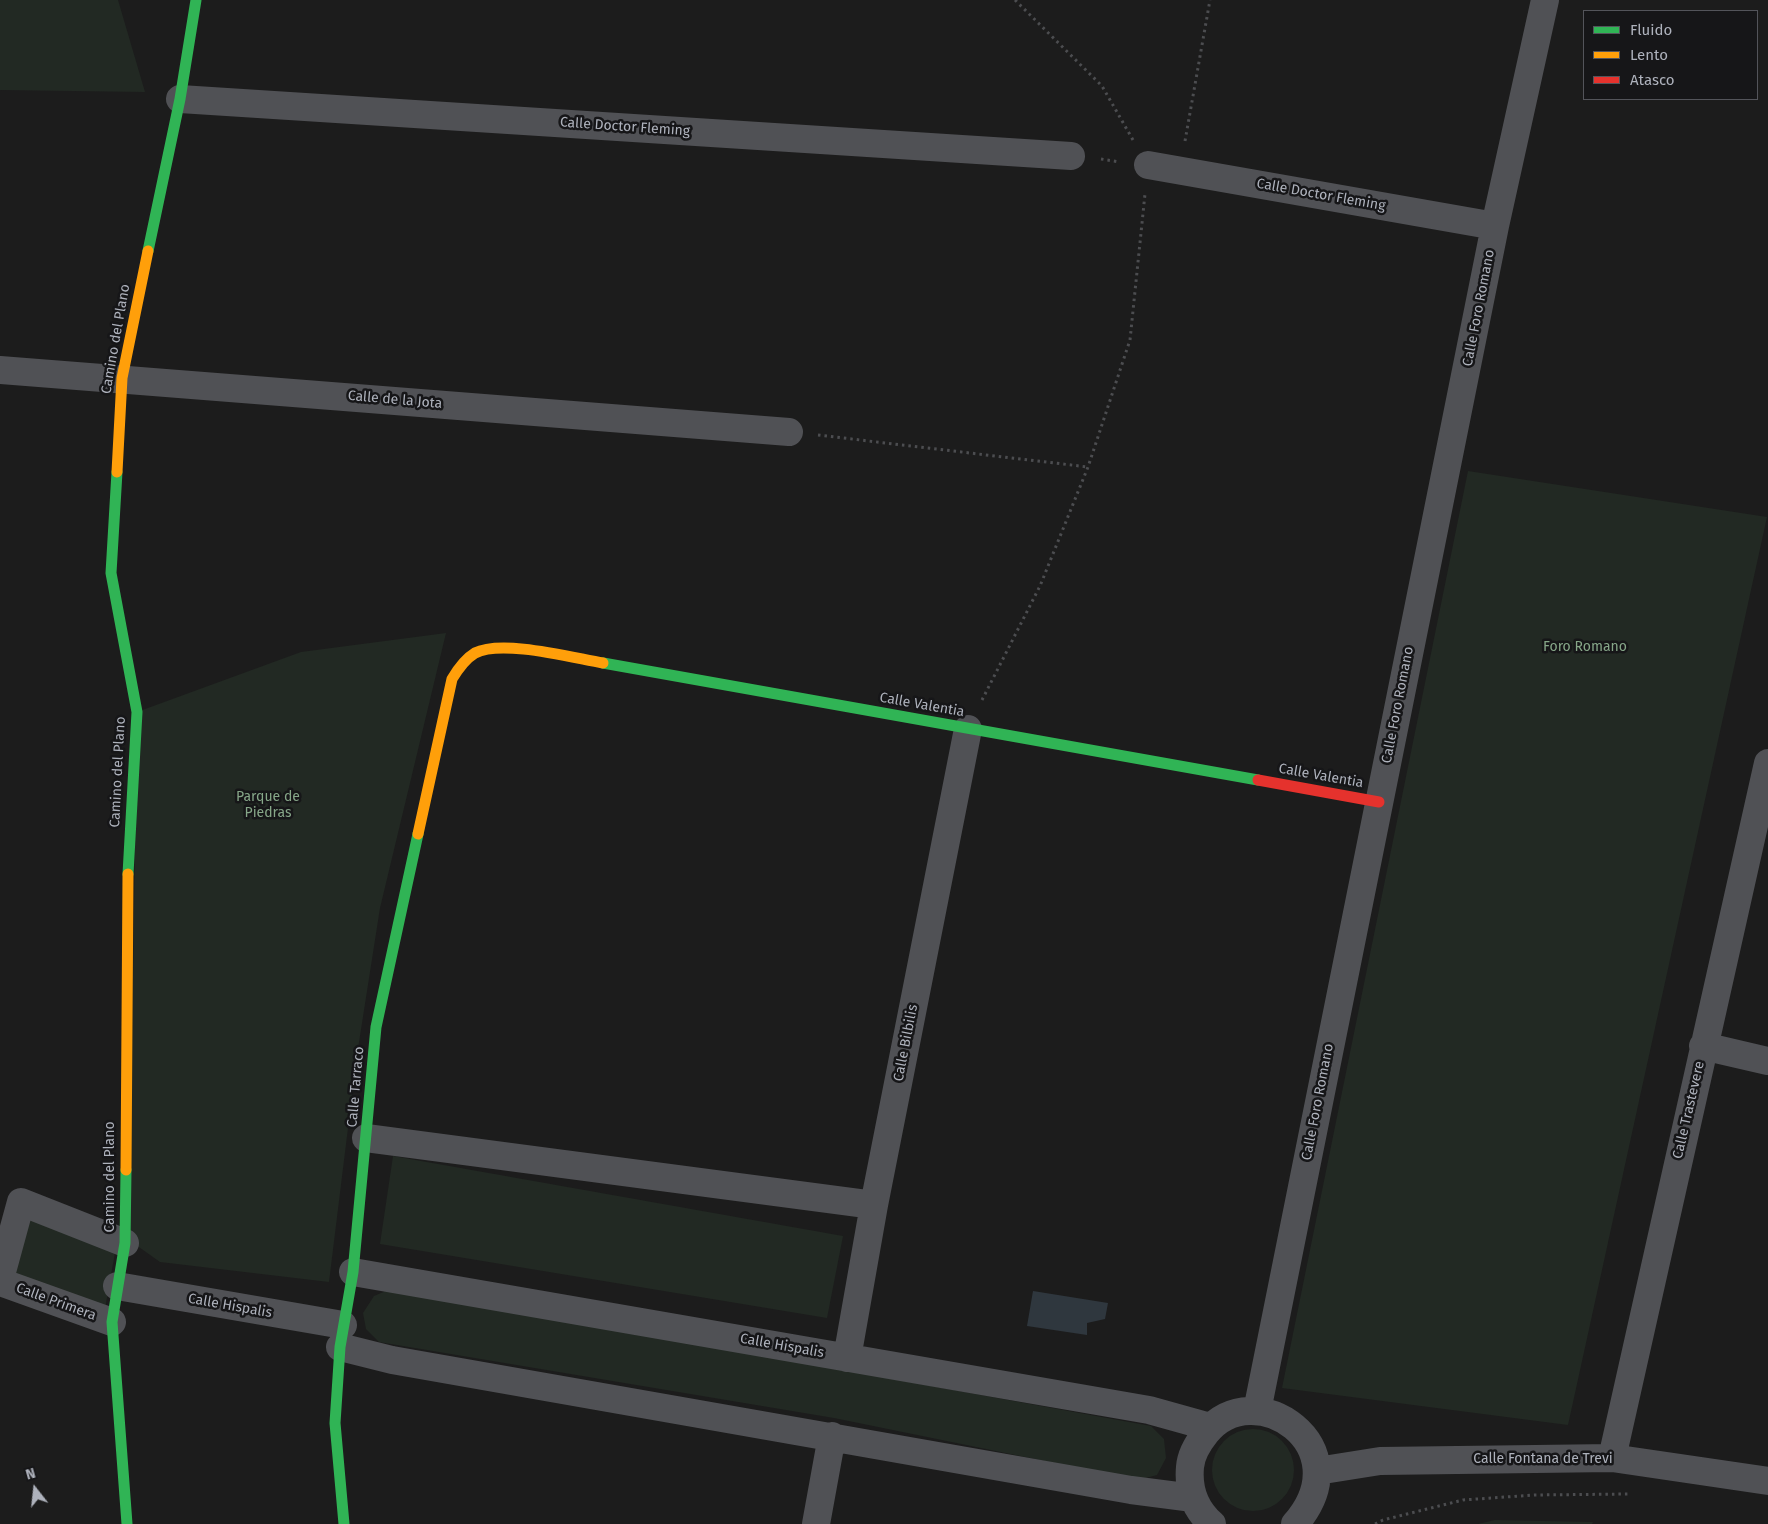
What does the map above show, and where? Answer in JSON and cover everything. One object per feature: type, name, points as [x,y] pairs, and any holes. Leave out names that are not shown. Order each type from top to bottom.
[{"type":"street","name":"Camino del Plano","points":[[127,1524],[112,1322],[125,1243],[128,850],[137,712],[110,573],[122,378],[180,99],[196,0]]},
{"type":"street","name":"Calle Foro Romano","points":[[1257,1411],[1495,226],[1545,0]]},
{"type":"street","name":"Calle Doctor Fleming","points":[[180,99],[1071,156]]},
{"type":"street","name":"Calle Doctor Fleming","points":[[1148,165],[1495,226]]},
{"type":"street","name":"Calle de la Jota","points":[[0,370],[122,378],[789,432]]},
{"type":"street","name":"Calle Valentia","points":[[462,661],[480,650],[524,649],[1378,802]]},
{"type":"street","name":"Calle Tarraco","points":[[344,1524],[335,1424],[341,1336],[353,1272],[376,1028],[452,679],[462,661]]},
{"type":"street","name":"Calle Bilbilis","points":[[847,1358],[874,1205],[968,729]]},
{"type":"street","name":"Calle Trastevere","points":[[1612,1458],[1703,1046],[1768,764]]},
{"type":"street","points":[[1703,1046],[1768,1061]]},
{"type":"street","points":[[366,1138],[874,1205]]},
{"type":"street","points":[[0,1280],[21,1202],[125,1243]]},
{"type":"street","name":"Calle Hispalis","points":[[353,1272],[1149,1410],[1210,1427]]},
{"type":"street","name":"Calle Primera","points":[[0,1280],[112,1322]]},
{"type":"street","name":"Calle Hispalis","points":[[117,1286],[341,1336],[392,1360],[1132,1490],[1193,1498]]},
{"type":"street","points":[[1212,1524],[1203,1516],[1193,1498],[1189,1479],[1190,1460],[1198,1442],[1210,1427],[1224,1418],[1240,1412],[1257,1411],[1275,1415],[1292,1424],[1305,1437],[1314,1453],[1317,1471],[1315,1491],[1308,1509],[1295,1524]]},
{"type":"street","points":[[816,1524],[832,1436]]},
{"type":"street","name":"Calle Fontana de Trevi","points":[[1317,1471],[1380,1461],[1612,1458],[1768,1480]]},
{"type":"path","points":[[968,729],[1040,586],[1088,466],[1130,340],[1148,165],[1102,86],[1015,0]]},
{"type":"path","points":[[1180,171],[1210,0]]},
{"type":"path","points":[[1071,156],[1148,165]]},
{"type":"path","points":[[789,432],[1088,466]]},
{"type":"path","points":[[1375,1524],[1383,1520],[1463,1500],[1534,1495],[1631,1494]]},
{"type":"green space","points":[[0,0],[118,0],[145,92],[0,90]]},
{"type":"green space","name":"Foro Romano","points":[[1468,471],[1767,517],[1568,1425],[1282,1388]]},
{"type":"green space","name":"Parque de Piedras","points":[[446,633],[380,908],[357,1055],[329,1282],[160,1262],[129,1240],[137,712],[301,652]]},
{"type":"green space","points":[[393,1156],[843,1236],[827,1318],[380,1244]]},
{"type":"green space","points":[[23,1207],[116,1247],[105,1309],[0,1279]]},
{"type":"green space","points":[[393,1288],[1151,1426],[1164,1439],[1166,1458],[1157,1475],[1138,1480],[834,1418],[379,1342],[366,1329],[363,1313],[374,1296]]},
{"type":"green space","points":[[1253,1429],[1269,1432],[1282,1441],[1291,1454],[1294,1470],[1291,1486],[1282,1499],[1269,1508],[1253,1511],[1237,1508],[1224,1499],[1215,1486],[1212,1470],[1215,1454],[1224,1441],[1237,1432]]},
{"type":"green space","points":[[1495,1520],[1593,1522],[1592,1524],[1478,1524]]},
{"type":"shaded area","points":[[1033,1291],[1108,1303],[1105,1319],[1087,1323],[1087,1335],[1027,1326]]},
{"type":"traffic: fast","points":[[148,251],[180,99],[196,0]]},
{"type":"traffic: fast","points":[[117,472],[111,573],[137,712],[128,874]]},
{"type":"traffic: fast","points":[[603,663],[1258,780]]},
{"type":"traffic: fast","points":[[344,1524],[335,1423],[340,1347],[353,1272],[376,1027],[418,834]]},
{"type":"traffic: fast","points":[[126,1170],[125,1243],[112,1322],[127,1524]]},
{"type":"traffic: slow","points":[[117,472],[122,378],[148,251]]},
{"type":"traffic: slow","points":[[418,834],[452,679],[468,658],[475,653],[487,649],[502,648],[538,651],[603,663]]},
{"type":"traffic: slow","points":[[126,1170],[128,874]]},
{"type":"traffic: jam","points":[[1258,780],[1379,802]]}]
